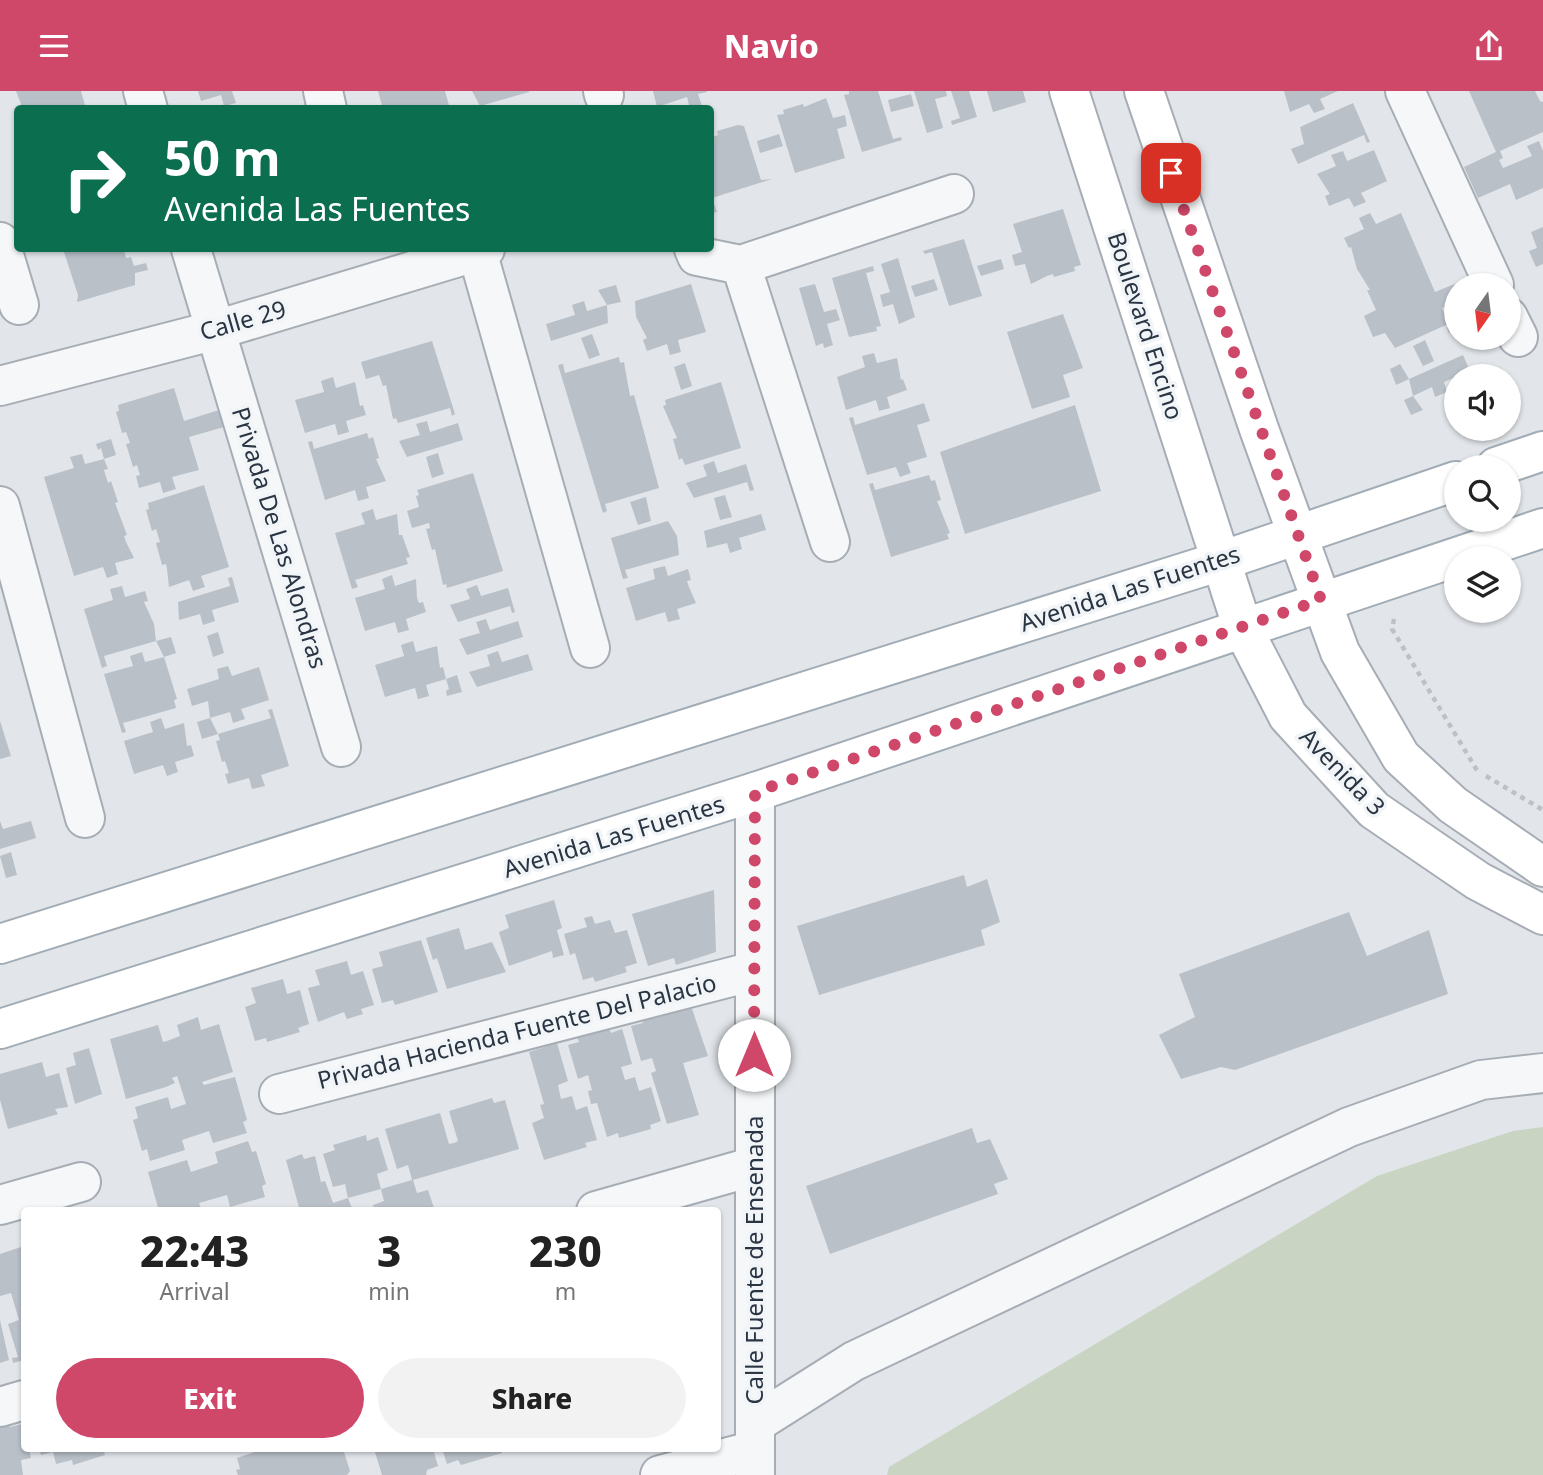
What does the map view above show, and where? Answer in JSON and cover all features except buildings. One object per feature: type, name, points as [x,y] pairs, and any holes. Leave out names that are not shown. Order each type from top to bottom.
[{"type":"main road","name":"Boulevard Encino","points":[[1069,91],[1221,561]]},
{"type":"main road","points":[[1144,91],[1340,652],[1401,757],[1439,793],[1543,867]]},
{"type":"main road","points":[[1521,458],[1543,451]]},
{"type":"main road","name":"Avenida Las Fuentes","points":[[0,944],[1221,561],[1444,485]]},
{"type":"main road","name":"Avenida Las Fuentes","points":[[0,1029],[755,792],[1243,629],[1321,600],[1543,528]]},
{"type":"main road","name":"Avenida 3","points":[[1221,561],[1243,629],[1288,716],[1374,810],[1478,881],[1543,915]]},
{"type":"main road","points":[[1407,832],[1439,793]]},
{"type":"street","points":[[1405,91],[1488,273]]},
{"type":"street","points":[[695,252],[697,256],[741,265],[954,194]]},
{"type":"street","points":[[0,242],[19,305]]},
{"type":"street","name":"Privada De Las Alondras","points":[[192,252],[341,747]]},
{"type":"street","name":"Calle 29","points":[[0,386],[216,330],[474,252]]},
{"type":"street","points":[[482,252],[590,648]]},
{"type":"street","points":[[741,265],[830,542]]},
{"type":"street","points":[[0,506],[85,818]]},
{"type":"street","name":"Calle Fuente de Ensenada","points":[[755,792],[755,1449]]},
{"type":"street","name":"Privada Hacienda Fuente Del Palacio","points":[[279,1094],[754,971]]},
{"type":"street","points":[[660,1475],[755,1449],[854,1361],[1349,1127],[1481,1080],[1543,1073]]},
{"type":"street","points":[[610,1207],[755,1166]]},
{"type":"street","points":[[0,1205],[81,1182]]},
{"type":"street","points":[[0,1407],[21,1401]]},
{"type":"path","points":[[1396,606],[1392,629],[1478,772],[1543,810]]},
{"type":"green space","points":[[1543,1127],[1543,1475],[887,1475],[889,1467],[1377,1176],[1513,1131]]},
{"type":"route","points":[[754,1055],[755,792],[1243,629],[1321,600],[1171,173]]}]
